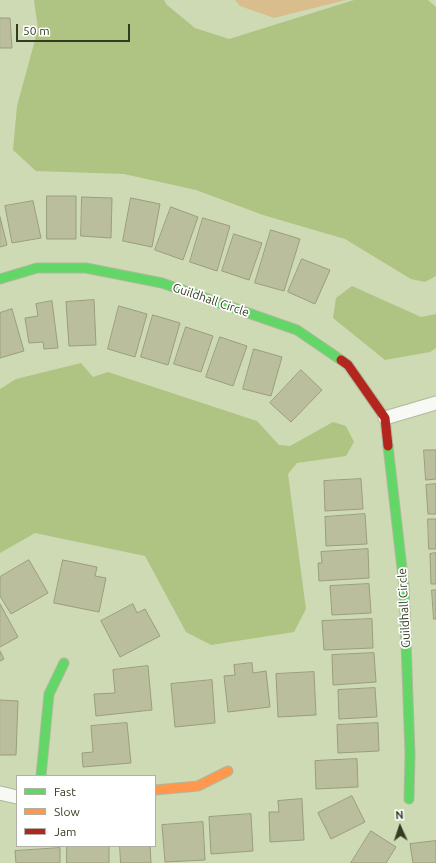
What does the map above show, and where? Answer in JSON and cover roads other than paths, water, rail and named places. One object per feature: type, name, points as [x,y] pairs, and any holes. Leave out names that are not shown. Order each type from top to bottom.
[{"type":"street","name":"Guildhall Circle","points":[[0,279],[37,268],[86,268],[162,283],[298,330],[348,365],[384,418],[404,586],[410,754],[409,799]]},
{"type":"street","points":[[384,418],[436,403]]},
{"type":"street","points":[[41,775],[48,694],[64,663]]},
{"type":"street","points":[[156,790],[198,786],[228,771]]},
{"type":"street","points":[[0,793],[16,797]]}]
